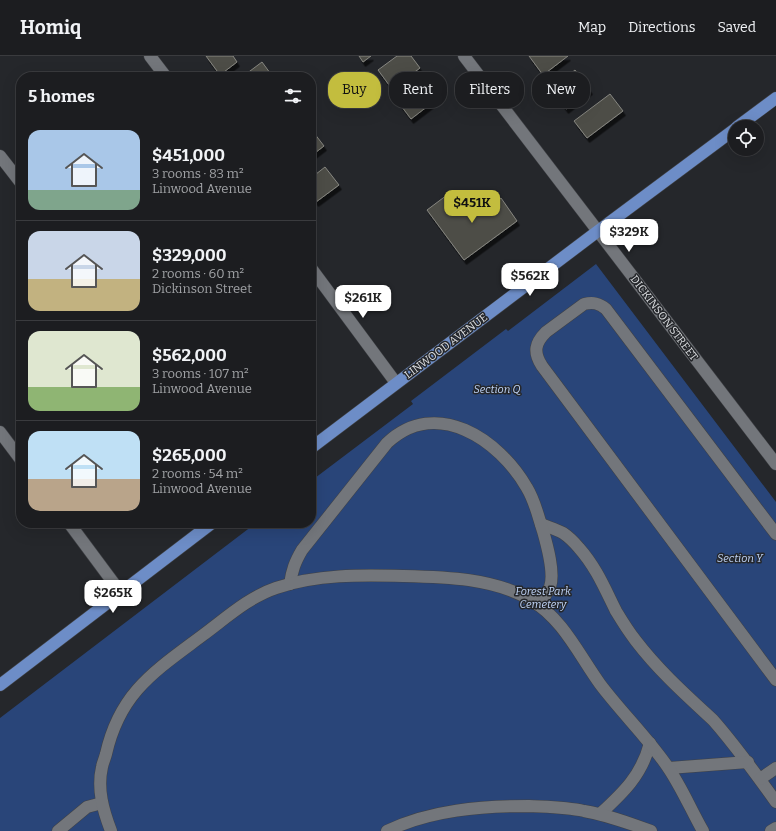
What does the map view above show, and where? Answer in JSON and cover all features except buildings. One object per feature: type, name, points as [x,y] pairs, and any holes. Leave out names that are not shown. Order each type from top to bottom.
[{"type":"main road","name":"LINWOOD AVENUE","points":[[747,120],[776,98]]},
{"type":"main road","name":"LINWOOD AVENUE","points":[[316,444],[728,134]]},
{"type":"main road","points":[[0,685],[205,528]]},
{"type":"street","points":[[150,56],[162,72]]},
{"type":"street","name":"DICKINSON STREET","points":[[464,56],[776,464]]},
{"type":"street","points":[[0,156],[16,177]]},
{"type":"street","points":[[316,275],[396,383]]},
{"type":"street","points":[[776,534],[610,315],[601,306],[595,303],[584,304],[541,337],[536,348],[536,353],[542,366],[776,680]]},
{"type":"street","points":[[290,584],[292,571],[302,550],[380,450],[392,438],[406,429],[418,425],[440,423],[462,428],[470,432],[489,445],[507,461],[522,478],[532,498],[541,524],[551,565],[551,586],[538,605]]},
{"type":"street","points":[[0,432],[16,453]]},
{"type":"street","points":[[541,524],[562,532],[585,554],[598,574],[616,611],[630,633],[661,671],[713,720],[748,762],[776,802]]},
{"type":"street","points":[[73,528],[122,592]]},
{"type":"street","points":[[111,831],[101,797],[100,779],[102,768],[117,719],[126,704],[149,677],[259,595],[290,584],[330,577],[371,575],[445,577],[474,581],[503,588],[521,595],[554,617],[568,635],[601,685],[650,743],[668,768],[703,831]]},
{"type":"street","points":[[600,814],[627,787],[639,772],[650,743]]},
{"type":"street","points":[[668,768],[748,762]]},
{"type":"street","points":[[760,780],[776,768]]},
{"type":"street","points":[[58,831],[87,807],[102,803]]},
{"type":"street","points":[[387,831],[407,822],[428,816],[456,811],[514,806],[558,807],[584,810],[651,831]]},
{"type":"street","points":[[771,831],[776,828]]},
{"type":"green space","name":"Forest Park Cemetery","points":[[596,264],[776,502],[776,831],[0,831],[0,718],[249,528],[316,528],[316,477],[413,404],[411,401],[506,329],[508,331]]},
{"type":"park label","name":"Section Q","points":[[497,389]]},
{"type":"park label","name":"Section Y","points":[[740,558]]}]
